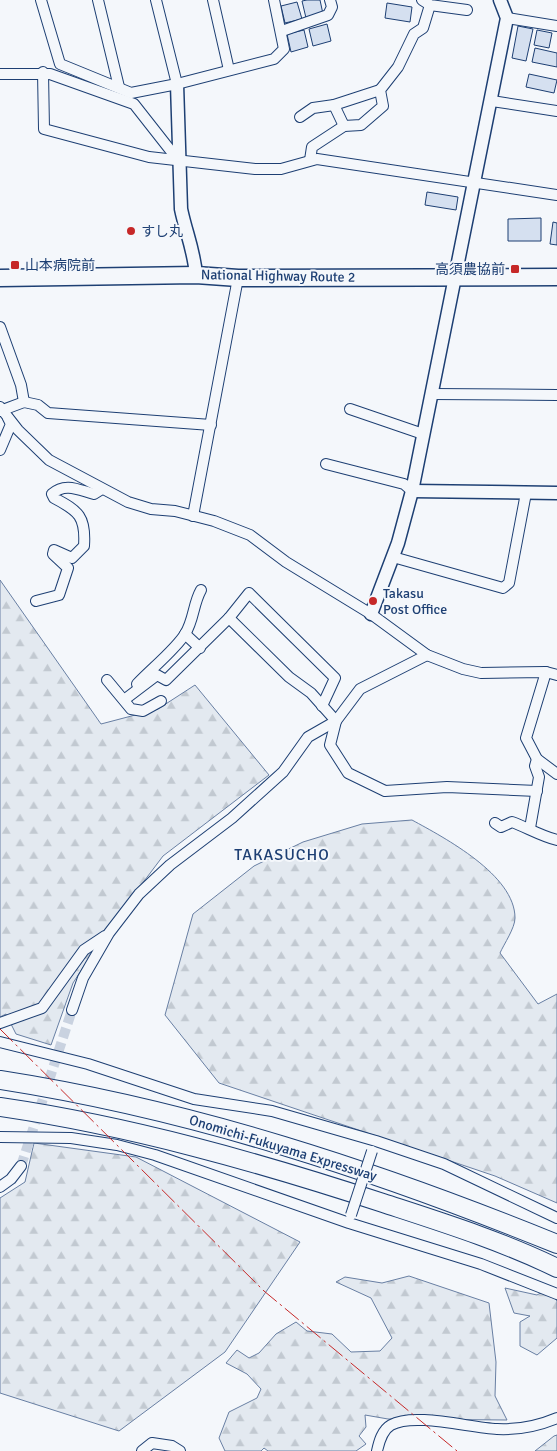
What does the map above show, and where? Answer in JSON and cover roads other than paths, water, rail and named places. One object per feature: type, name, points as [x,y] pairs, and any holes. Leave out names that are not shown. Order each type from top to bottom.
[{"type":"highway","name":"National Highway Route 2","points":[[0,278],[196,275],[238,278],[557,277]]},
{"type":"highway","name":"Onomichi-Fukuyama Expressway","points":[[0,1080],[144,1108],[249,1135],[341,1163],[458,1204],[557,1244]]},
{"type":"highway","name":"Onomichi-Fukuyama Expressway","points":[[0,1107],[141,1135],[243,1160],[336,1187],[451,1225],[557,1268]]},
{"type":"street","points":[[41,0],[60,64],[131,92],[177,84],[274,59],[284,49],[282,31],[274,0]]},
{"type":"street","points":[[98,0],[119,87]]},
{"type":"street","points":[[156,0],[177,84],[181,209],[185,228],[194,252],[196,275]]},
{"type":"street","points":[[213,0],[229,70]]},
{"type":"street","points":[[282,31],[328,14],[332,7],[330,0]]},
{"type":"street","points":[[371,614],[393,557],[412,491],[454,276],[492,101],[507,18],[500,0]]},
{"type":"street","points":[[300,117],[313,108],[334,104],[380,90],[398,67],[414,34],[424,28],[426,3],[467,10]]},
{"type":"street","points":[[507,18],[557,26]]},
{"type":"street","points":[[0,74],[43,72],[134,104],[178,160]]},
{"type":"street","points":[[43,72],[44,129],[149,157],[281,169],[317,159],[557,195]]},
{"type":"street","points":[[310,160],[312,147],[344,126],[361,125],[383,106],[380,90]]},
{"type":"street","points":[[492,101],[557,111]]},
{"type":"street","points":[[334,104],[344,126]]},
{"type":"street","points":[[193,516],[238,278]]},
{"type":"street","points":[[0,327],[22,385],[24,402]]},
{"type":"street","points":[[432,394],[557,395]]},
{"type":"street","points":[[1,409],[24,402],[38,405],[48,413],[210,425]]},
{"type":"street","points":[[0,450],[11,424],[1,409]]},
{"type":"street","points":[[1,409],[18,430],[49,460],[128,502],[151,509],[175,511],[250,535],[286,562],[371,614],[427,654],[463,669],[481,674],[546,672],[557,675]]},
{"type":"street","points":[[350,409],[423,434]]},
{"type":"street","points":[[326,464],[404,484],[412,491],[557,493]]},
{"type":"street","points":[[36,601],[59,595],[68,568],[53,554],[54,550],[72,558],[84,546],[83,520],[77,512],[54,498],[52,494],[59,488],[68,487],[94,494],[102,489]]},
{"type":"street","points":[[393,557],[503,588],[508,583],[526,493]]},
{"type":"street","points":[[123,697],[185,634],[192,617],[195,600],[201,590]]},
{"type":"street","points":[[123,697],[157,675],[166,680],[229,618],[248,593],[335,678],[322,706]]},
{"type":"street","points":[[229,618],[288,677],[311,693],[336,721]]},
{"type":"street","points":[[185,634],[200,648]]},
{"type":"street","points":[[72,1010],[83,978],[109,933],[139,894],[170,865],[232,818],[275,779],[308,737],[336,721],[360,690],[427,654]]},
{"type":"street","points":[[546,672],[526,738],[536,759],[557,774]]},
{"type":"street","points":[[107,680],[131,709],[143,711],[161,702]]},
{"type":"street","points":[[336,721],[330,745],[336,757],[348,773],[385,791],[447,787],[537,791]]},
{"type":"street","points":[[530,828],[539,777],[535,766],[536,759]]},
{"type":"street","points":[[495,824],[501,827],[512,822],[530,828],[541,836],[557,840]]},
{"type":"street","points":[[0,1023],[42,1008],[84,950],[109,933]]},
{"type":"street","points":[[0,1042],[88,1064],[194,1099],[272,1111],[374,1146],[444,1164],[557,1218]]},
{"type":"street","points":[[0,1137],[71,1138],[118,1145],[155,1155],[350,1219],[480,1264],[557,1294]]},
{"type":"street","points":[[350,1219],[374,1146]]},
{"type":"street","points":[[0,1187],[11,1179],[21,1166]]},
{"type":"street","points":[[377,1451],[381,1435],[390,1425],[405,1421],[449,1422],[496,1429],[519,1429],[557,1418]]},
{"type":"street","points":[[142,1451],[152,1443],[172,1446],[180,1451]]},
{"type":"tunnel","points":[[21,1166],[72,1010]]},
{"type":"place","name":"すし丸","points":[[131,231]]},
{"type":"place","name":"山本病院前","points":[[15,265]]},
{"type":"place","name":"高須農協前","points":[[515,269]]},
{"type":"place","name":"Takasu Post Office","points":[[373,601]]},
{"type":"district","name":"TAKASUCHO","points":[[282,855]]}]
